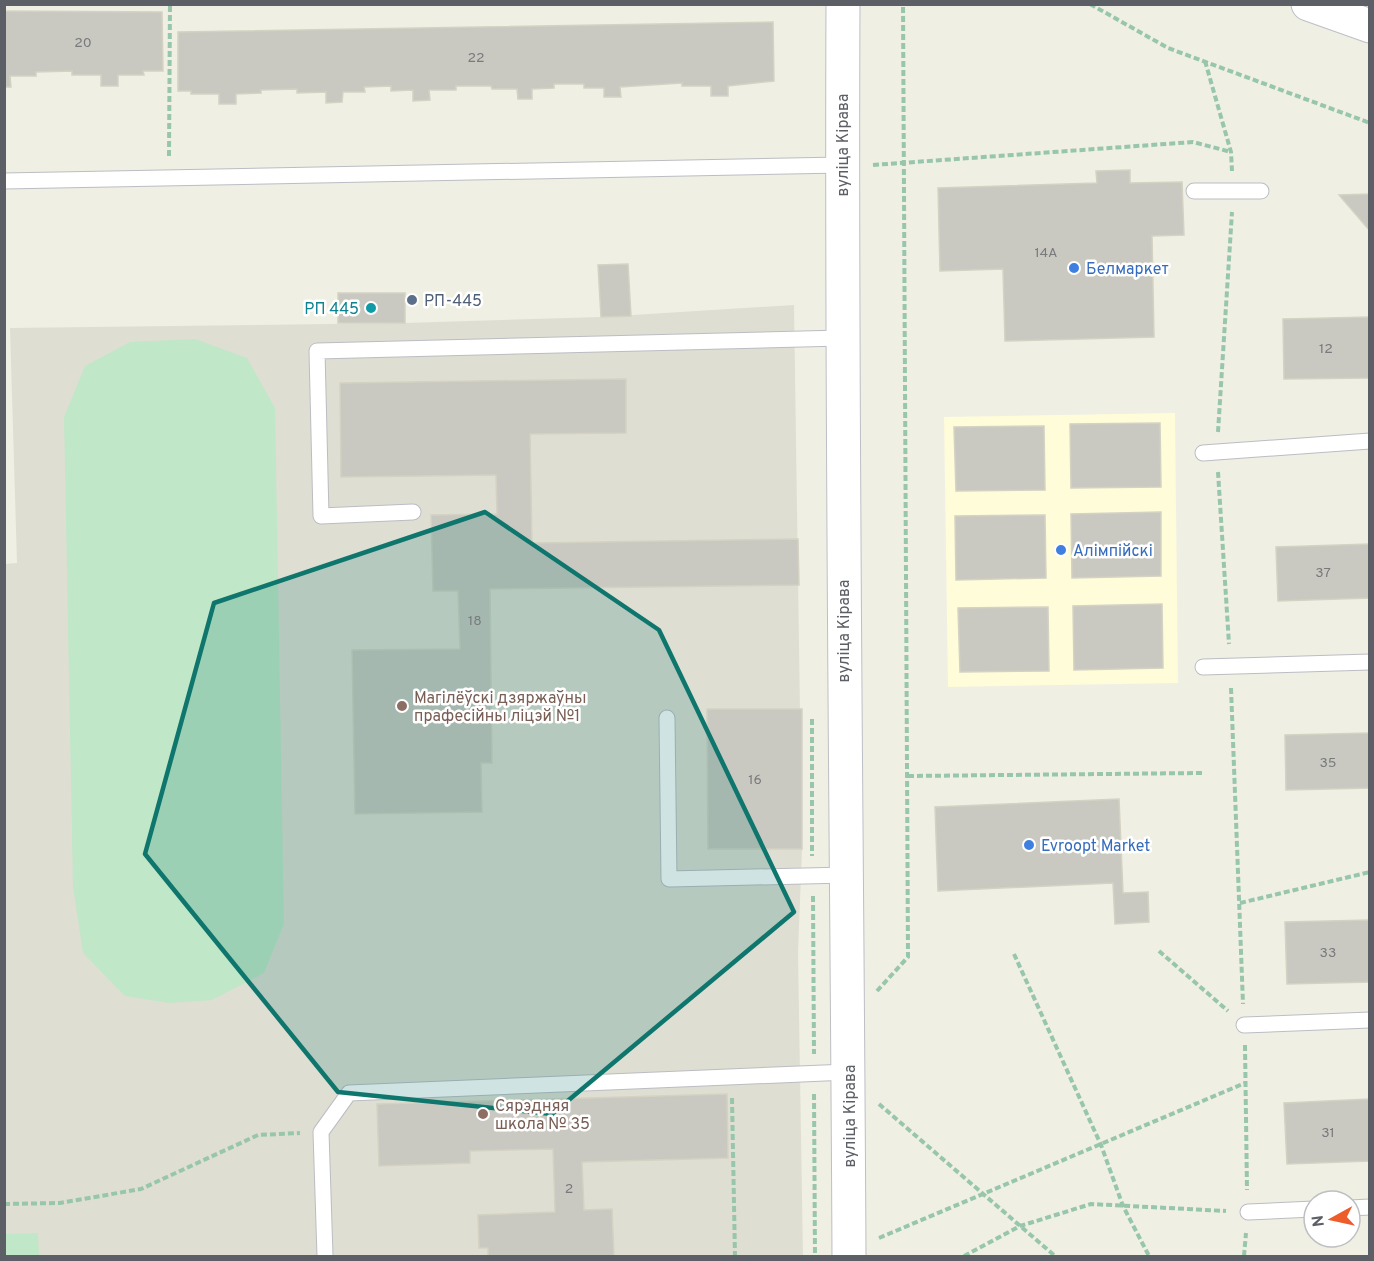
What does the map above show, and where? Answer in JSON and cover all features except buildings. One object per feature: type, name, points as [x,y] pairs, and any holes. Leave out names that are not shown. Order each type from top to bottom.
[{"type":"street","name":"вуліца Кірава","points":[[843,4],[842,338],[848,1072],[861,1249]]},
{"type":"street","points":[[1308,4],[1370,26]]},
{"type":"lane","points":[[4,181],[842,165]]},
{"type":"lane","points":[[1194,191],[1261,191]]},
{"type":"lane","points":[[412,512],[321,516],[317,351],[842,338]]},
{"type":"lane","points":[[1203,453],[1370,441]]},
{"type":"lane","points":[[1203,667],[1370,662]]},
{"type":"lane","points":[[667,718],[669,879],[847,875]]},
{"type":"lane","points":[[1244,1025],[1370,1020]]},
{"type":"lane","points":[[326,1257],[321,1132],[349,1093],[848,1072]]},
{"type":"lane","points":[[1248,1212],[1302,1210]]},
{"type":"path","points":[[169,177],[170,4]]},
{"type":"path","points":[[873,996],[908,957],[903,4]]},
{"type":"path","points":[[1090,4],[1168,48],[1370,123]]},
{"type":"path","points":[[842,165],[904,165],[1193,142],[1231,152]]},
{"type":"path","points":[[908,776],[1202,773]]},
{"type":"path","points":[[1240,903],[1370,872]]},
{"type":"path","points":[[1159,951],[1244,1025]]},
{"type":"path","points":[[1014,954],[1101,1144],[1124,1206],[1149,1257]]},
{"type":"path","points":[[848,1072],[873,1099],[1055,1257]]},
{"type":"path","points":[[731,1076],[735,1257]]},
{"type":"path","points":[[861,1249],[1245,1083]]},
{"type":"path","points":[[4,1204],[60,1203],[141,1189],[258,1135],[321,1132]]},
{"type":"path","points":[[964,1257],[1020,1226],[1090,1204],[1248,1212]]},
{"type":"highlighted area","points":[[485,512],[659,630],[794,912],[552,1114],[338,1092],[145,854],[214,603]]},
{"type":"shaded area","name":"Магілёўскі дзяржаўны прафесійны ліцэй №1","points":[[794,305],[802,849],[798,953],[803,1256],[5,1256],[4,564],[17,563],[10,328],[405,323],[601,317]]},
{"type":"shaded area","name":"Алімпійскі","points":[[1175,413],[1178,683],[948,687],[944,417]]},
{"type":"green space","points":[[195,339],[247,358],[275,408],[284,924],[264,973],[212,1000],[169,1003],[125,996],[83,953],[73,887],[64,417],[85,366],[130,342]]},
{"type":"green space","points":[[38,1233],[39,1256],[5,1256],[5,1234]]},
{"type":"place","name":"Белмаркет","points":[[1074,268]]},
{"type":"place","name":"РП-445","points":[[412,300]]},
{"type":"place","name":"РП 445","points":[[371,308]]},
{"type":"place","name":"Алімпійскі","points":[[1061,550]]},
{"type":"place","name":"Магілёўскі дзяржаўны прафесійны ліцэй №1","points":[[402,706]]},
{"type":"place","name":"Evroopt Market","points":[[1029,845]]},
{"type":"place","name":"Сярэдняя школа № 35","points":[[483,1114]]}]
